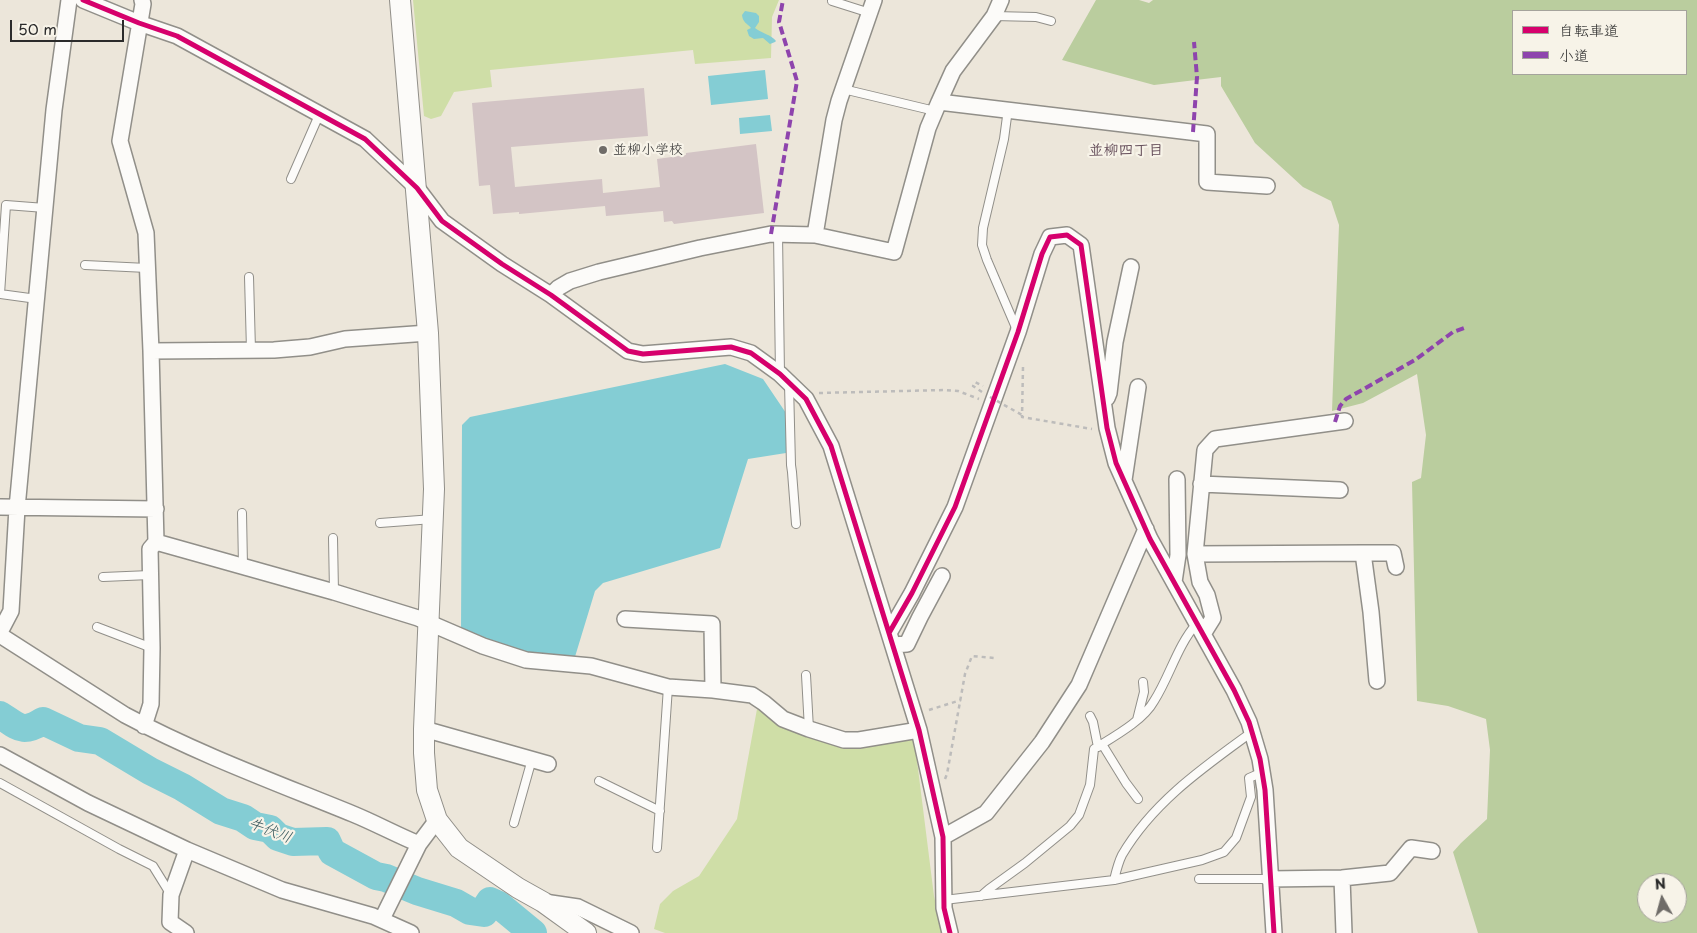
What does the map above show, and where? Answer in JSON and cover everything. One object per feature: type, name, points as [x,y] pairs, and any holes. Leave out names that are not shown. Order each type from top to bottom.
[{"type":"street","points":[[69,0],[54,110],[17,508],[11,611],[0,633],[144,726],[229,764],[355,815],[417,848]]},
{"type":"street","points":[[83,0],[139,23],[178,36],[365,139],[417,188],[442,221],[502,264],[551,295],[628,351],[643,354],[732,347],[751,353],[785,379],[806,399],[831,446],[919,730],[943,837],[944,908],[950,933]]},
{"type":"street","points":[[142,0],[143,4],[120,141],[146,233],[151,351],[156,542],[150,549],[151,704],[144,726]]},
{"type":"street","points":[[400,0],[428,333],[434,489],[424,729],[427,790],[437,820],[459,848],[518,888],[543,902],[586,933]]},
{"type":"street","points":[[551,295],[570,281],[599,272],[700,248],[771,234],[815,235],[894,252],[928,128],[937,106],[953,71],[994,16],[1001,0]]},
{"type":"street","points":[[815,235],[834,120],[872,6]]},
{"type":"street","points":[[937,106],[1008,109],[1207,134],[1207,182],[1267,186]]},
{"type":"street","points":[[891,639],[955,507],[1018,332],[1042,254],[1050,237],[1067,235],[1081,245],[1107,428],[1116,463],[1146,529],[1234,690],[1252,732],[1260,758],[1265,790],[1269,879],[1274,933]]},
{"type":"street","points":[[1104,404],[1109,393],[1116,342],[1131,267]]},
{"type":"street","points":[[151,351],[301,348],[345,339],[428,333]]},
{"type":"street","points":[[1124,480],[1138,387]]},
{"type":"street","points":[[1200,629],[1213,618],[1207,595],[1200,582],[1195,554],[1205,450],[1215,439],[1345,421]]},
{"type":"street","points":[[1174,582],[1178,555],[1177,479]]},
{"type":"street","points":[[1202,484],[1340,490]]},
{"type":"street","points":[[0,507],[156,509]]},
{"type":"street","points":[[943,837],[986,813],[1042,742],[1079,685],[1146,529]]},
{"type":"street","points":[[156,542],[429,621],[483,646],[526,660],[591,666],[668,687],[752,695],[783,719],[844,740],[859,740],[919,730]]},
{"type":"street","points":[[1195,554],[1393,552],[1396,568]]},
{"type":"street","points":[[1363,553],[1371,612],[1377,682]]},
{"type":"street","points":[[891,639],[908,644],[942,576]]},
{"type":"street","points":[[625,620],[712,624],[713,690]]},
{"type":"street","points":[[424,729],[548,764]]},
{"type":"street","points":[[0,755],[88,803],[187,850],[282,890],[383,916],[410,933]]},
{"type":"street","points":[[383,916],[417,848],[437,820]]},
{"type":"street","points":[[1269,879],[1342,878],[1390,873],[1410,848],[1432,850]]},
{"type":"street","points":[[186,933],[170,927],[171,895],[187,850]]},
{"type":"street","points":[[1342,878],[1344,933]]},
{"type":"street","points":[[543,902],[578,907],[631,933]]},
{"type":"lane","points":[[832,2],[872,6]]},
{"type":"lane","points":[[994,16],[1036,18],[1051,22]]},
{"type":"lane","points":[[843,89],[937,106]]},
{"type":"lane","points":[[1008,109],[1004,139],[983,228],[982,245],[1018,332]]},
{"type":"lane","points":[[291,179],[319,115]]},
{"type":"lane","points":[[37,299],[0,294],[6,205],[45,208]]},
{"type":"lane","points":[[778,234],[785,379],[796,524]]},
{"type":"lane","points":[[85,265],[147,268]]},
{"type":"lane","points":[[249,277],[251,350]]},
{"type":"lane","points":[[242,513],[243,566]]},
{"type":"lane","points":[[380,522],[433,519]]},
{"type":"lane","points":[[333,538],[334,592]]},
{"type":"lane","points":[[103,577],[150,576]]},
{"type":"lane","points":[[97,628],[152,648]]},
{"type":"lane","points":[[981,896],[1070,826],[1078,815],[1090,785],[1094,749],[1137,720],[1154,703],[1187,636],[1200,629]]},
{"type":"lane","points":[[806,675],[809,729]]},
{"type":"lane","points":[[1137,720],[1144,692],[1143,682]]},
{"type":"lane","points":[[657,848],[668,687]]},
{"type":"lane","points":[[1090,716],[1100,745],[1138,799]]},
{"type":"lane","points":[[1114,880],[1121,857],[1152,814],[1201,770],[1252,732]]},
{"type":"lane","points":[[514,823],[532,759]]},
{"type":"lane","points":[[944,900],[1114,880],[1202,860],[1224,852],[1236,838],[1251,797],[1249,778],[1262,772]]},
{"type":"lane","points":[[599,781],[660,811]]},
{"type":"lane","points":[[0,783],[153,866],[171,895]]},
{"type":"lane","points":[[1199,879],[1269,879]]},
{"type":"path","points":[[1022,415],[1023,362]]},
{"type":"path","points":[[810,393],[945,390],[958,391],[985,401]]},
{"type":"path","points":[[990,397],[1022,415],[1022,417],[1093,429]]},
{"type":"path","points":[[943,782],[947,774],[965,674],[972,656],[994,658]]},
{"type":"path","points":[[929,710],[961,700]]},
{"type":"green space","points":[[413,0],[779,0],[772,17],[771,58],[695,64],[693,50],[490,70],[492,87],[454,92],[441,116],[431,119],[424,116]]},
{"type":"green space","points":[[1096,0],[1139,0],[1149,3],[1153,0],[1697,0],[1697,933],[1478,933],[1453,852],[1487,819],[1490,750],[1486,719],[1448,706],[1417,701],[1412,482],[1421,478],[1426,435],[1417,374],[1363,403],[1332,411],[1339,225],[1331,201],[1303,187],[1255,143],[1221,86],[1221,77],[1154,85],[1062,60]]},
{"type":"green space","points":[[757,709],[784,726],[817,739],[914,737],[934,896],[942,933],[665,933],[654,929],[660,904],[673,891],[699,876],[737,819]]},
{"type":"water","points":[[745,11],[756,13],[759,16],[759,22],[755,28],[772,37],[775,42],[770,44],[763,38],[754,39],[749,36],[747,30],[751,28],[744,21],[742,15]]},
{"type":"water","points":[[765,70],[768,99],[711,105],[708,76]]},
{"type":"water","points":[[770,115],[772,131],[740,134],[739,118]]},
{"type":"water","points":[[725,364],[763,379],[786,413],[786,453],[748,459],[720,548],[603,583],[595,591],[574,660],[527,655],[461,631],[462,425],[470,417]]},
{"type":"building","points":[[644,88],[648,136],[511,147],[515,187],[602,179],[603,193],[660,187],[657,159],[686,155],[686,153],[756,144],[764,213],[674,224],[672,221],[664,222],[663,211],[606,216],[605,206],[519,214],[519,212],[493,214],[490,185],[479,186],[472,103]]},
{"type":"waterway","name":"牛伏川","points":[[0,715],[16,726],[25,728],[43,721],[79,738],[100,741],[221,811],[243,818],[255,826],[270,829],[278,837],[293,842],[327,841],[332,852],[376,876],[456,903],[470,911],[484,913],[490,901],[499,905],[533,933]]},
{"type":"marked path","points":[[771,234],[797,81],[779,22],[783,0]]},
{"type":"marked path","points":[[1193,132],[1197,77],[1194,42]]},
{"type":"marked path","points":[[1335,422],[1340,406],[1346,399],[1415,360],[1453,332],[1464,328]]},
{"type":"cycle path","points":[[83,0],[177,36],[365,139],[417,188],[442,221],[502,264],[551,295],[628,351],[643,354],[731,347],[751,353],[780,374],[806,399],[831,446],[919,730],[943,837],[944,908],[950,933]]},
{"type":"cycle path","points":[[889,633],[912,593],[955,507],[1018,332],[1042,254],[1050,237],[1067,235],[1081,245],[1107,428],[1116,463],[1150,539],[1234,690],[1249,722],[1260,759],[1265,790],[1274,933]]},
{"type":"place","name":"並柳小学校","points":[[603,150]]},
{"type":"district","name":"並柳四丁目","points":[[1126,151]]}]
